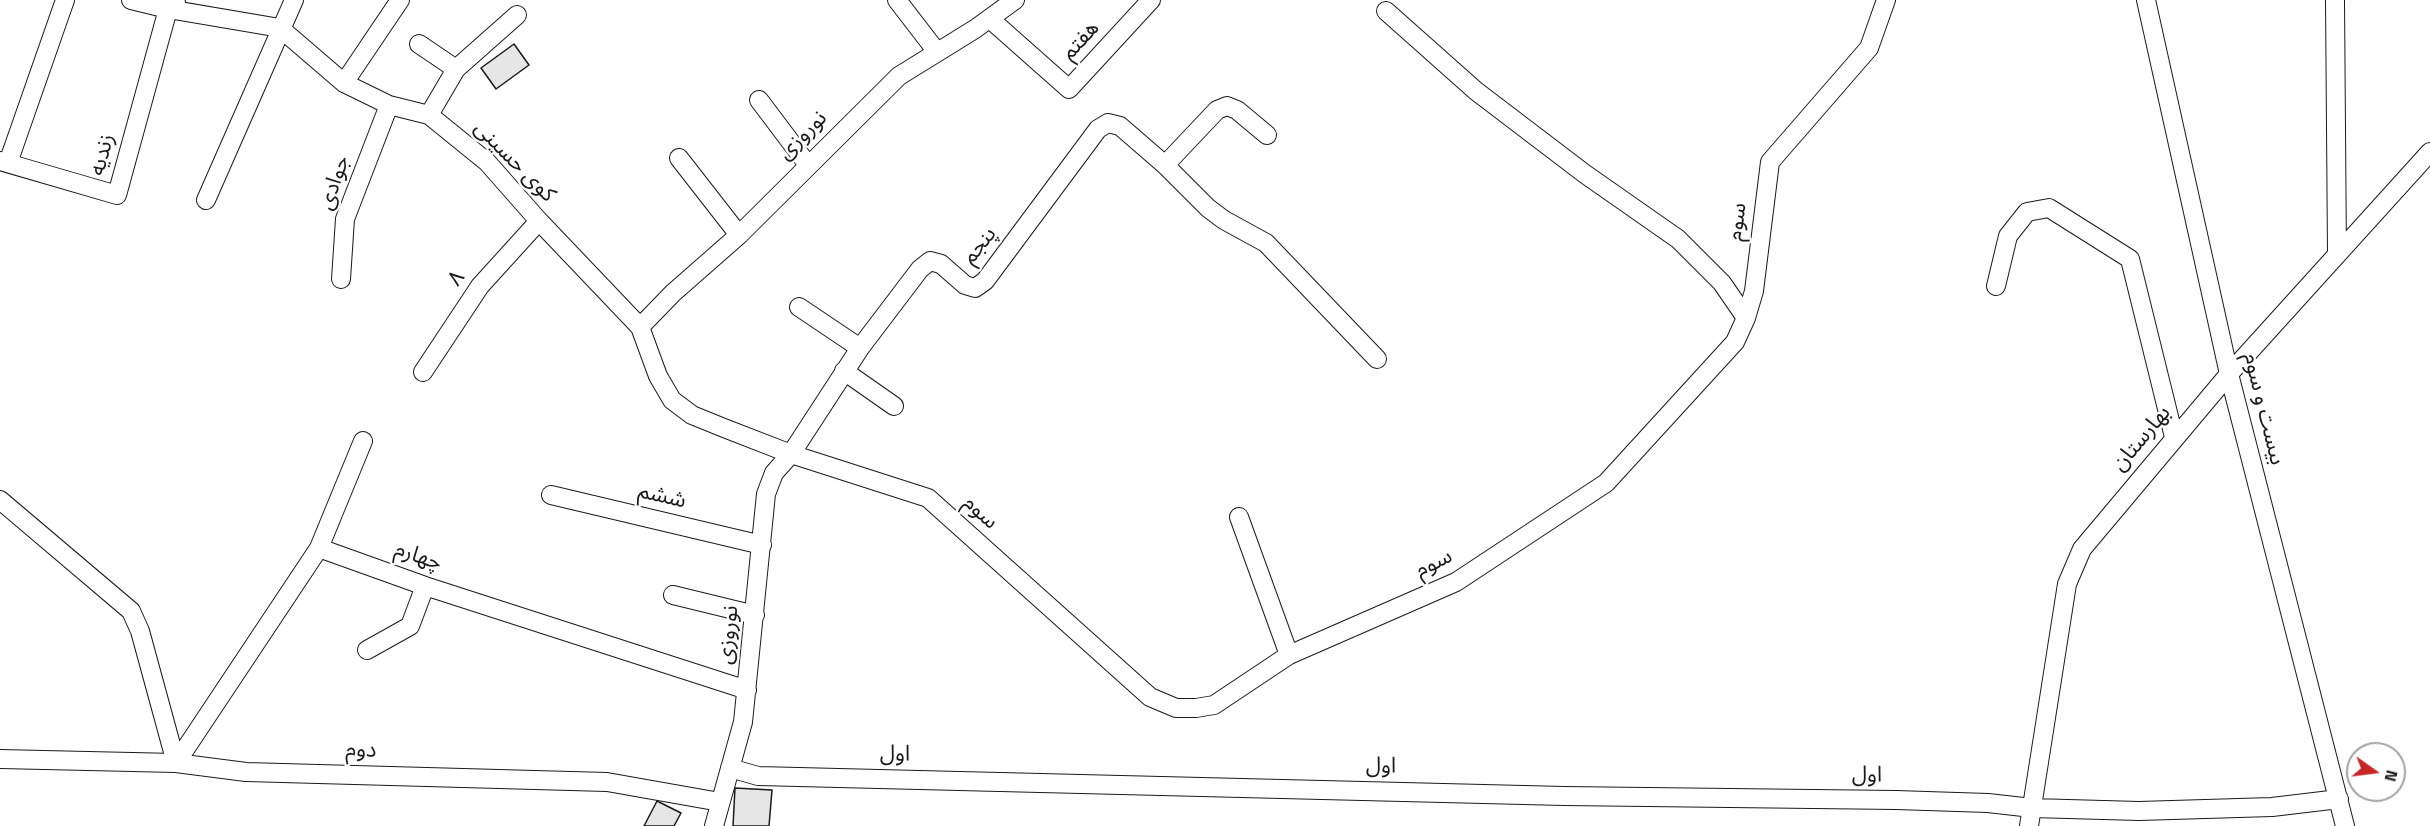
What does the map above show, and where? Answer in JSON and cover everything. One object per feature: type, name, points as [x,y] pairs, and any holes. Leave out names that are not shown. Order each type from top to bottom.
[{"type":"street","points":[[4,162],[64,0]]},
{"type":"street","points":[[131,0],[174,4],[280,28]]},
{"type":"street","points":[[206,200],[294,0]]},
{"type":"street","points":[[344,83],[400,0]]},
{"type":"street","points":[[897,0],[937,52]]},
{"type":"street","name":"نوروزی","points":[[640,327],[673,293],[739,235],[899,76],[990,19],[1015,0]]},
{"type":"street","name":"هفتم","points":[[990,19],[1070,89],[1151,0]]},
{"type":"street","name":"سوم","points":[[640,327],[658,376],[672,400],[692,415],[791,454],[928,498],[1150,697],[1176,708],[1214,705],[1289,655],[1456,582],[1606,483],[1735,342],[1746,318],[1754,291],[1770,162],[1869,48],[1886,0]]},
{"type":"street","name":"بیست و سوم","points":[[2146,0],[2229,374],[2345,826]]},
{"type":"street","points":[[2335,0],[2337,255]]},
{"type":"street","name":"زندیه","points":[[4,162],[117,195],[174,4]]},
{"type":"street","points":[[1386,11],[1476,91],[1585,174],[1678,239],[1722,283],[1746,318]]},
{"type":"street","points":[[429,115],[456,69],[517,15]]},
{"type":"street","name":"کوی حسینی","points":[[280,28],[344,83],[389,105],[429,115],[487,162],[539,221],[640,327]]},
{"type":"street","points":[[419,44],[456,69]]},
{"type":"street","points":[[759,100],[808,165]]},
{"type":"street","name":"جوادی","points":[[341,279],[345,219],[389,105]]},
{"type":"street","points":[[1267,135],[1237,110],[1227,106],[1217,110],[1165,165],[1208,208],[1224,220],[1266,243],[1377,358]]},
{"type":"street","name":"پنجم","points":[[791,454],[844,371],[920,268],[930,261],[941,264],[965,285],[975,288],[985,281],[1098,129],[1108,123],[1120,126],[1165,165]]},
{"type":"street","name":"بهارستان","points":[[2031,817],[2067,584],[2082,549],[2229,374],[2430,152]]},
{"type":"street","points":[[679,158],[739,235]]},
{"type":"street","points":[[1996,286],[2008,236],[2027,212],[2049,208],[2130,259],[2175,437]]},
{"type":"street","name":"۸","points":[[423,372],[480,286],[539,221]]},
{"type":"street","points":[[800,308],[860,348]]},
{"type":"street","points":[[844,371],[894,406]]},
{"type":"street","points":[[176,763],[319,548],[363,441]]},
{"type":"street","name":"نوروزی","points":[[714,826],[742,722],[766,494],[774,473],[791,454]]},
{"type":"street","name":"ششم","points":[[551,495],[762,545]]},
{"type":"street","points":[[0,500],[130,611],[140,631],[176,763]]},
{"type":"street","points":[[1239,517],[1289,655]]},
{"type":"street","name":"چهارم","points":[[319,548],[425,586],[747,690]]},
{"type":"street","points":[[367,650],[410,626],[425,586]]},
{"type":"street","points":[[673,595],[755,615]]},
{"type":"street","name":"دوم","points":[[0,759],[176,763],[246,772],[607,782],[720,802]]},
{"type":"street","name":"اول","points":[[730,768],[758,776],[1564,796],[1988,803],[2031,817],[2272,807],[2339,799]]},
{"type":"street","points":[[703,826],[720,802]]},
{"type":"building","points":[[514,44],[529,65],[496,89],[481,68]]},
{"type":"building","points":[[735,788],[772,790],[769,826],[733,826]]},
{"type":"building","points":[[657,801],[681,813],[674,826],[644,826]]}]
